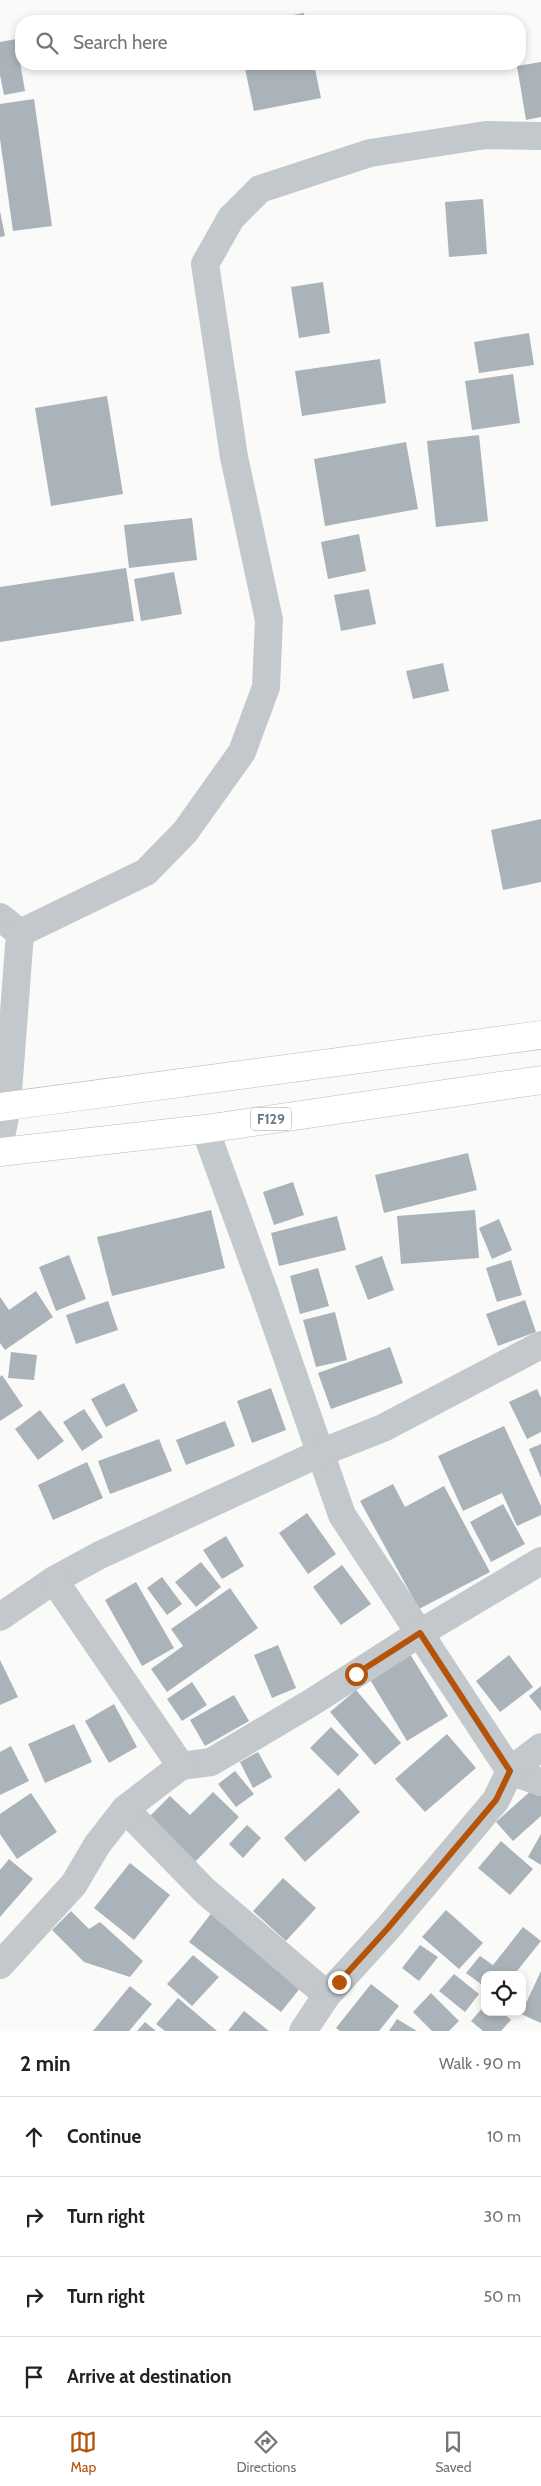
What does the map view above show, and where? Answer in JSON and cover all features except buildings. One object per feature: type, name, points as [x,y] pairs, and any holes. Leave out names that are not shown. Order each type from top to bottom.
[{"type":"main road","points":[[4,1107],[541,1035]]},
{"type":"main road","name":"F129","points":[[0,1152],[205,1129],[541,1080]]},
{"type":"street","points":[[0,1142],[4,1107],[10,925],[146,872],[185,832],[242,752],[266,687],[269,620],[234,457],[205,264],[231,218],[260,189],[370,153],[486,134],[541,136]]},
{"type":"street","points":[[205,1129],[342,1515],[510,1771],[541,1782]]},
{"type":"street","points":[[0,1617],[54,1580],[100,1555],[320,1453],[383,1428],[541,1345]]},
{"type":"street","points":[[0,1965],[74,1884],[97,1845],[125,1809],[181,1766],[211,1762],[541,1561]]},
{"type":"street","points":[[54,1580],[181,1766]]},
{"type":"street","points":[[303,2031],[327,1995],[388,1928],[496,1800],[510,1771],[541,1747]]},
{"type":"street","points":[[125,1809],[204,1891],[327,1995]]},
{"type":"route","points":[[339,1982],[388,1928],[496,1800],[510,1771],[420,1633],[356,1674]]}]
